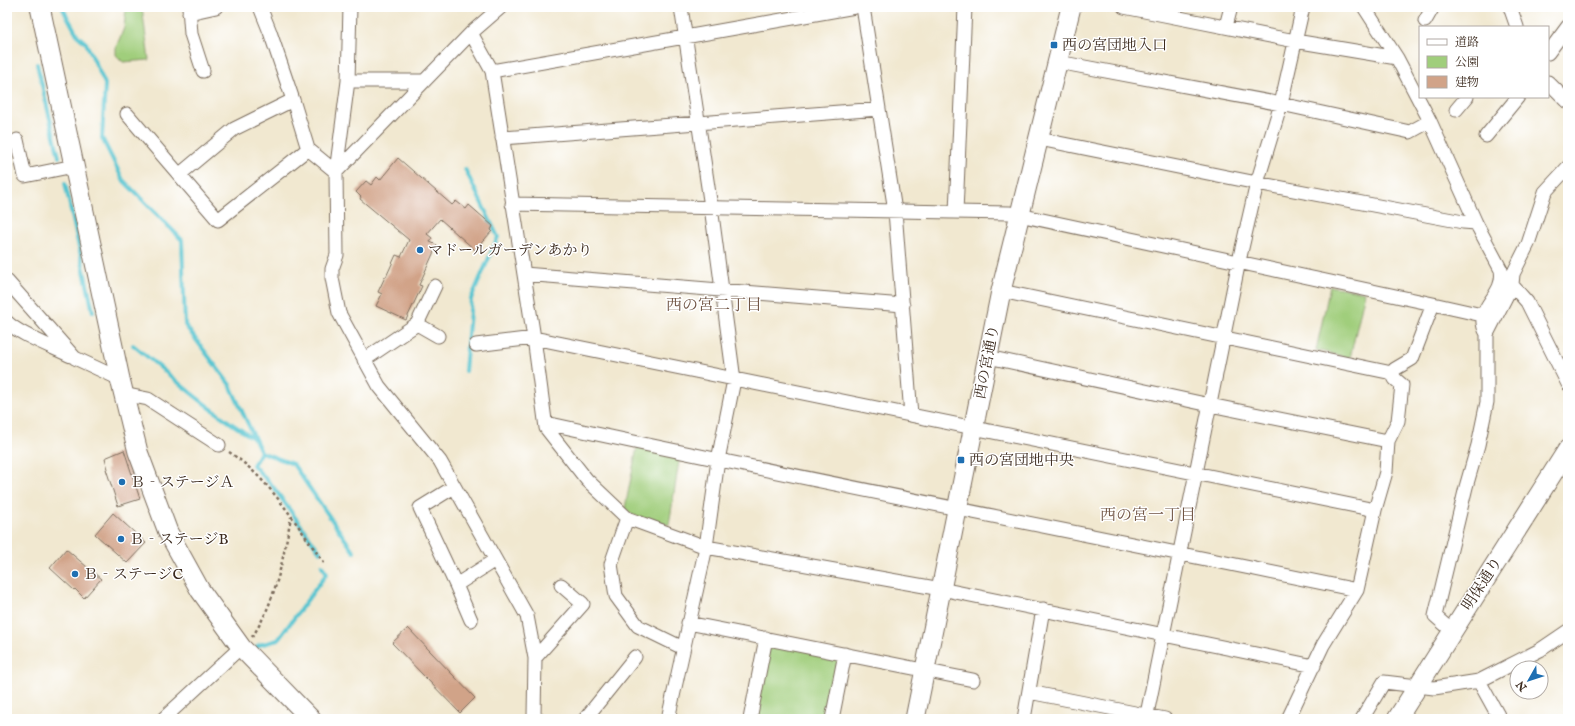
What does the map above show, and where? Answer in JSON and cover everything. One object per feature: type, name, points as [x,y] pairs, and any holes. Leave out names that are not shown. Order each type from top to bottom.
[{"type":"street","points":[[40,7],[122,386],[138,452],[168,532],[200,590],[241,647],[311,719]]},
{"type":"street","points":[[202,71],[191,34],[189,10],[216,7]]},
{"type":"street","points":[[260,7],[294,100],[308,149],[336,172]]},
{"type":"street","points":[[350,7],[348,81],[336,172],[337,255],[332,270],[332,278],[339,313],[379,386],[440,461],[527,616],[536,658],[534,716],[538,719]]},
{"type":"street","points":[[336,172],[471,33],[501,7]]},
{"type":"street","points":[[668,719],[706,547],[718,460],[734,380],[712,207],[681,7]]},
{"type":"street","points":[[492,71],[856,7]]},
{"type":"street","points":[[863,7],[895,211],[911,415]]},
{"type":"street","points":[[956,212],[965,7]]},
{"type":"street","name":"西の宮通り","points":[[915,719],[1001,291],[1071,7]]},
{"type":"street","points":[[1124,7],[1156,10],[1295,41],[1397,58]]},
{"type":"street","points":[[1226,26],[1231,7]]},
{"type":"street","points":[[1147,717],[1239,262],[1257,183],[1281,104],[1303,7]]},
{"type":"street","points":[[1364,7],[1397,58],[1430,121],[1476,223],[1501,270],[1501,284],[1482,316],[1484,329],[1487,334]]},
{"type":"street","points":[[1425,21],[1433,7]]},
{"type":"street","points":[[1511,8],[1517,26]]},
{"type":"street","points":[[1549,52],[1568,26]]},
{"type":"street","points":[[471,33],[492,71],[534,338],[546,428],[587,480],[627,518],[706,547],[941,588],[1314,666]]},
{"type":"street","points":[[1058,62],[1281,104],[1410,132],[1430,121]]},
{"type":"street","points":[[348,81],[424,82]]},
{"type":"street","points":[[1549,83],[1568,102]]},
{"type":"street","points":[[1456,110],[1466,98]]},
{"type":"street","points":[[1486,136],[1517,98]]},
{"type":"street","points":[[179,175],[234,129],[294,100]]},
{"type":"street","points":[[502,138],[880,109]]},
{"type":"street","points":[[127,114],[218,220],[308,149]]},
{"type":"street","points":[[1039,139],[1257,183],[1463,222],[1476,223]]},
{"type":"street","points":[[16,140],[25,176],[74,166]]},
{"type":"street","points":[[1452,631],[1435,616],[1466,487],[1478,445],[1487,402],[1487,334],[1512,285],[1513,274],[1528,244],[1545,192],[1568,167]]},
{"type":"street","points":[[512,204],[1010,213],[1433,304],[1482,316]]},
{"type":"street","points":[[524,274],[903,305]]},
{"type":"street","points":[[7,282],[75,358]]},
{"type":"street","points":[[1512,285],[1527,302],[1568,384]]},
{"type":"street","points":[[364,360],[417,324],[435,286]]},
{"type":"street","points":[[1001,291],[1392,373]]},
{"type":"street","points":[[1392,373],[1395,369],[1412,359],[1433,304]]},
{"type":"street","points":[[7,322],[11,326],[75,358],[122,386],[148,399],[219,445]]},
{"type":"street","points":[[417,324],[438,336]]},
{"type":"street","points":[[476,345],[534,338],[1375,510]]},
{"type":"street","points":[[988,357],[1210,405],[1388,441]]},
{"type":"street","points":[[1288,719],[1323,645],[1357,590],[1375,510],[1386,472],[1388,441],[1398,421],[1402,385],[1395,379],[1392,373]]},
{"type":"street","points":[[546,423],[718,460],[1357,590]]},
{"type":"street","name":"明保通り","points":[[1397,719],[1568,449]]},
{"type":"street","points":[[454,487],[420,508],[471,620]]},
{"type":"street","points":[[627,518],[612,564],[616,596],[638,626],[683,648]]},
{"type":"street","points":[[456,585],[495,560]]},
{"type":"street","points":[[536,658],[582,604],[561,585]]},
{"type":"street","points":[[1024,719],[1043,609]]},
{"type":"street","points":[[688,623],[973,680]]},
{"type":"street","points":[[1362,719],[1384,682],[1434,688],[1479,681],[1540,650],[1568,631]]},
{"type":"street","points":[[750,719],[766,638]]},
{"type":"street","points":[[163,719],[241,647]]},
{"type":"street","points":[[832,719],[845,654]]},
{"type":"street","points":[[585,719],[635,657]]},
{"type":"street","points":[[1479,681],[1500,719]]},
{"type":"street","points":[[1029,692],[1147,717],[1165,719]]},
{"type":"path","points":[[219,445],[240,459],[261,478],[324,563]]},
{"type":"path","points":[[241,647],[255,633],[268,609],[284,554],[291,517]]},
{"type":"green space","points":[[142,7],[149,60],[123,62],[116,55],[116,47],[124,28],[126,8]]},
{"type":"green space","points":[[1330,286],[1365,292],[1350,358],[1316,350]]},
{"type":"green space","points":[[637,447],[680,455],[669,525],[632,515],[625,508]]},
{"type":"green space","points":[[776,643],[836,657],[839,662],[826,719],[756,719],[768,649]]},
{"type":"building","points":[[398,158],[452,205],[456,201],[466,209],[469,205],[493,226],[492,231],[475,250],[440,219],[427,234],[432,238],[430,242],[437,245],[419,285],[422,286],[406,320],[376,306],[382,294],[378,292],[396,255],[401,257],[409,240],[360,199],[361,197],[356,192],[366,181],[371,185],[377,177],[380,180]]},
{"type":"building","name":"Ｂ‐ステージＡ","points":[[124,450],[140,499],[118,506],[106,469],[108,469],[105,458]]},
{"type":"building","name":"Ｂ‐ステージB","points":[[113,513],[146,543],[127,563],[95,534]]},
{"type":"building","name":"Ｂ‐ステージC","points":[[66,549],[101,579],[84,598],[50,568]]},
{"type":"building","points":[[408,628],[475,698],[460,713],[392,643]]},
{"type":"waterway","points":[[62,7],[78,36],[86,43],[105,84],[102,138],[123,180],[182,240],[185,325],[230,385],[261,452],[293,464],[354,552]]},
{"type":"waterway","points":[[37,64],[59,157]]},
{"type":"waterway","points":[[465,169],[498,237],[471,299],[465,371]]},
{"type":"waterway","points":[[65,183],[93,312]]},
{"type":"waterway","points":[[133,345],[207,406],[255,439]]},
{"type":"waterway","points":[[261,452],[253,465],[274,488],[320,552]]},
{"type":"waterway","points":[[257,647],[259,645],[278,640],[327,573],[322,566]]},
{"type":"place","name":"西の宮団地入口","points":[[1054,45]]},
{"type":"place","name":"マドールガーデンあかり","points":[[420,250]]},
{"type":"place","name":"西の宮団地中央","points":[[961,460]]},
{"type":"place","name":"Ｂ‐ステージＡ","points":[[122,482]]},
{"type":"place","name":"Ｂ‐ステージB","points":[[121,539]]},
{"type":"place","name":"Ｂ‐ステージC","points":[[75,574]]},
{"type":"district","name":"西の宮二丁目","points":[[714,306]]},
{"type":"district","name":"西の宮一丁目","points":[[1148,516]]}]
